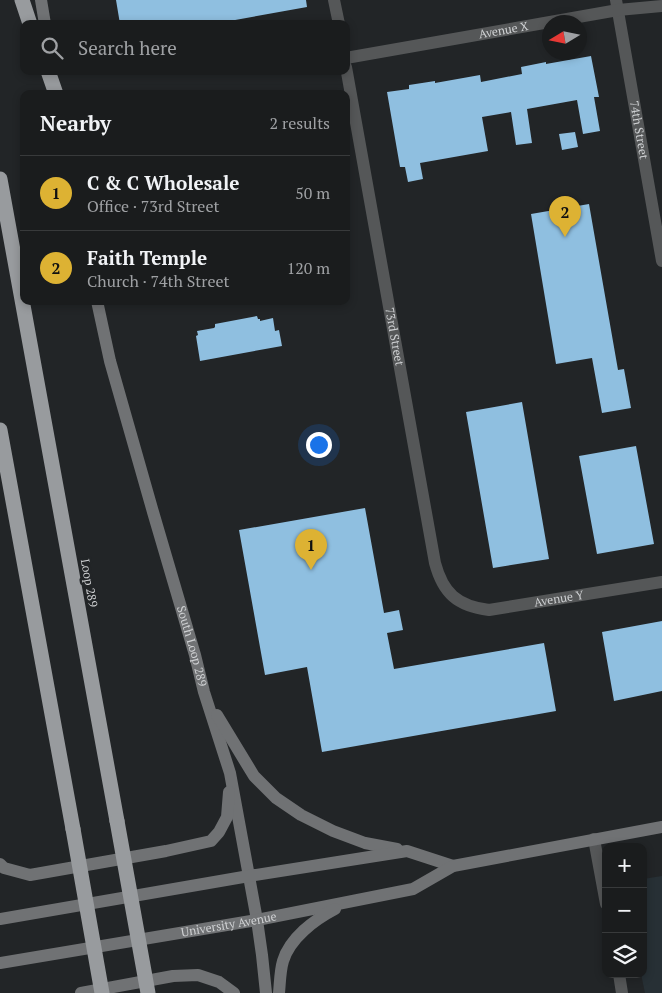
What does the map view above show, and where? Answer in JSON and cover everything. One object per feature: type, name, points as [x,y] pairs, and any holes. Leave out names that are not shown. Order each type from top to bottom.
[{"type":"highway","points":[[22,0],[29,20]]},
{"type":"highway","points":[[49,75],[55,90]]},
{"type":"highway","name":"Loop 289","points":[[0,179],[20,289]]},
{"type":"highway","name":"Loop 289","points":[[23,305],[148,993]]},
{"type":"highway","points":[[0,430],[102,993]]},
{"type":"main road","points":[[41,0],[44,20]]},
{"type":"main road","points":[[54,75],[55,90]]},
{"type":"main road","name":"South Loop 289","points":[[98,305],[110,361],[204,692],[230,774],[257,920],[266,993]]},
{"type":"main road","points":[[204,692],[254,776],[276,798],[301,815],[333,830],[366,843],[407,851]]},
{"type":"main road","points":[[0,864],[4,868],[30,875],[166,851],[211,841],[227,818],[230,774]]},
{"type":"main road","name":"University Avenue","points":[[0,963],[257,920],[351,902],[413,889],[453,866],[662,827]]},
{"type":"main road","name":"University Avenue","points":[[0,919],[407,851],[453,866]]},
{"type":"main road","points":[[279,993],[282,962],[289,948],[300,934],[321,916],[351,902]]},
{"type":"main road","points":[[81,993],[173,976],[198,975],[219,982],[234,993]]},
{"type":"street","points":[[334,0],[338,20]]},
{"type":"street","name":"Avenue X","points":[[350,57],[617,5],[662,6]]},
{"type":"street","name":"74th Street","points":[[617,5],[662,261]]},
{"type":"street","name":"73rd Street","points":[[347,75],[435,563],[443,586],[458,600]]},
{"type":"street","name":"Avenue Y","points":[[458,600],[470,606],[489,610],[662,582]]},
{"type":"street","points":[[594,840],[603,888]]},
{"type":"street","points":[[620,978],[622,993]]},
{"type":"shaded area","points":[[662,876],[662,993],[645,993],[642,978],[647,978],[647,878]]},
{"type":"building","points":[[116,0],[306,0],[307,7],[235,20],[119,20]]},
{"type":"building","points":[[591,56],[599,97],[594,97],[600,131],[583,134],[577,100],[527,109],[532,143],[516,145],[511,112],[482,117],[488,151],[420,163],[423,179],[408,182],[405,167],[400,167],[387,92],[409,89],[409,85],[435,81],[435,83],[480,75],[481,82],[522,74],[521,67],[546,62],[546,64],[568,60],[587,60],[587,57]]},
{"type":"building","points":[[575,132],[578,147],[562,150],[559,134]]},
{"type":"building","points":[[589,204],[618,370],[624,369],[631,408],[602,413],[592,358],[556,364],[531,214]]},
{"type":"building","points":[[257,316],[260,321],[273,318],[275,331],[279,330],[282,346],[200,361],[197,331],[214,328],[215,324]]},
{"type":"building","points":[[522,402],[549,559],[493,568],[466,412]]},
{"type":"building","points":[[636,446],[654,544],[597,554],[579,456]]},
{"type":"building","points":[[365,508],[384,613],[399,610],[403,630],[387,633],[394,669],[544,643],[556,711],[322,752],[307,667],[265,675],[239,530]]},
{"type":"building","points":[[662,621],[662,691],[614,701],[602,632]]},
{"type":"place","name":"Faith Temple","points":[[565,237]]},
{"type":"place","name":"C & C Wholesale","points":[[311,570]]}]
